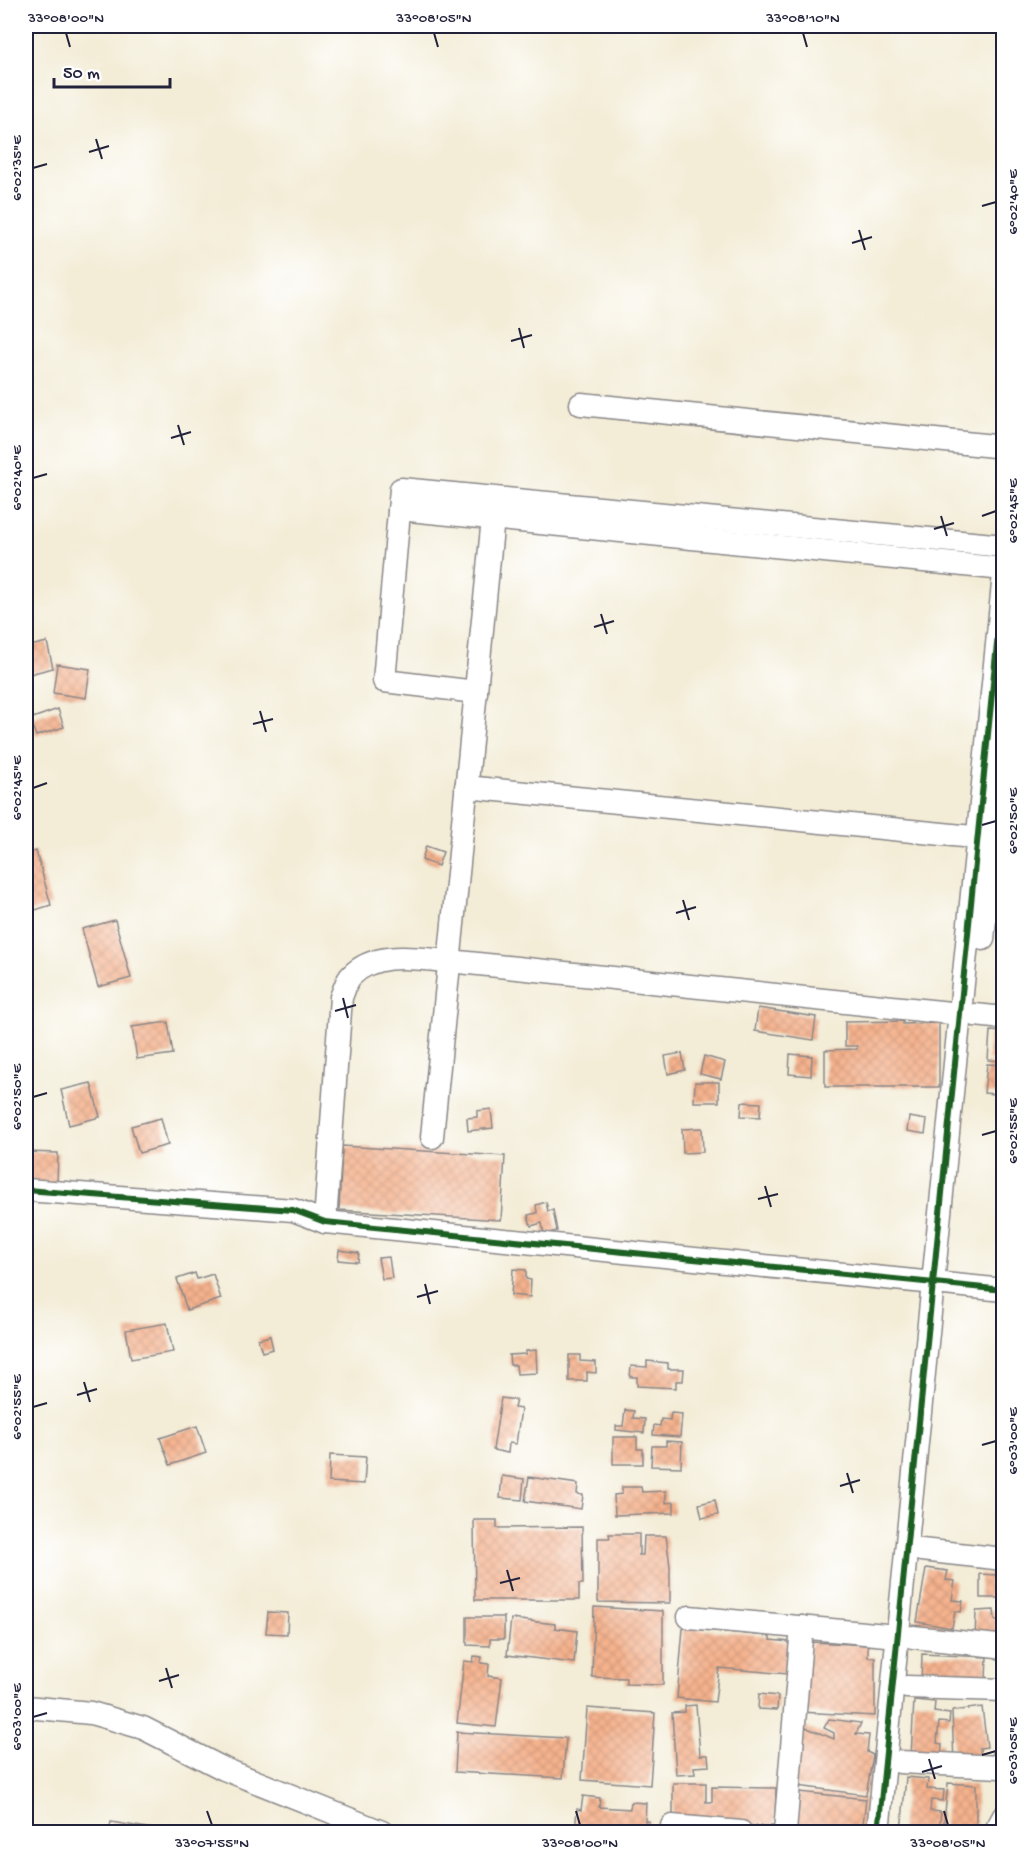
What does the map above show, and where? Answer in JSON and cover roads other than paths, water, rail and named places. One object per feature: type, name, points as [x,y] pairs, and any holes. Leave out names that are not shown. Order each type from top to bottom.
[{"type":"street","points":[[581,404],[1004,447]]},
{"type":"street","points":[[400,499],[493,518],[1004,569]]},
{"type":"street","points":[[400,499],[1004,546]]},
{"type":"street","points":[[400,499],[384,681],[476,692]]},
{"type":"street","points":[[432,1137],[493,518]]},
{"type":"street","points":[[991,839],[1004,574]]},
{"type":"street","points":[[878,1833],[905,1637],[968,1014],[1004,739]]},
{"type":"street","points":[[466,787],[991,839]]},
{"type":"street","points":[[325,1222],[341,997],[350,977],[366,965],[391,957],[1004,1018]]},
{"type":"street","points":[[26,1190],[293,1210],[325,1222],[1004,1290]]},
{"type":"street","points":[[892,1833],[907,1687],[905,1637],[921,1550],[941,1282]]},
{"type":"street","points":[[921,1550],[1004,1559]]},
{"type":"street","points":[[689,1617],[1004,1648]]},
{"type":"street","points":[[785,1833],[802,1627]]},
{"type":"street","points":[[907,1687],[1004,1690]]},
{"type":"street","points":[[26,1707],[91,1713],[143,1728],[224,1769],[382,1833]]},
{"type":"street","points":[[900,1762],[1000,1767],[1004,1756]]},
{"type":"street","points":[[995,1833],[1004,1816]]},
{"type":"street","points":[[672,1826],[741,1833]]}]
